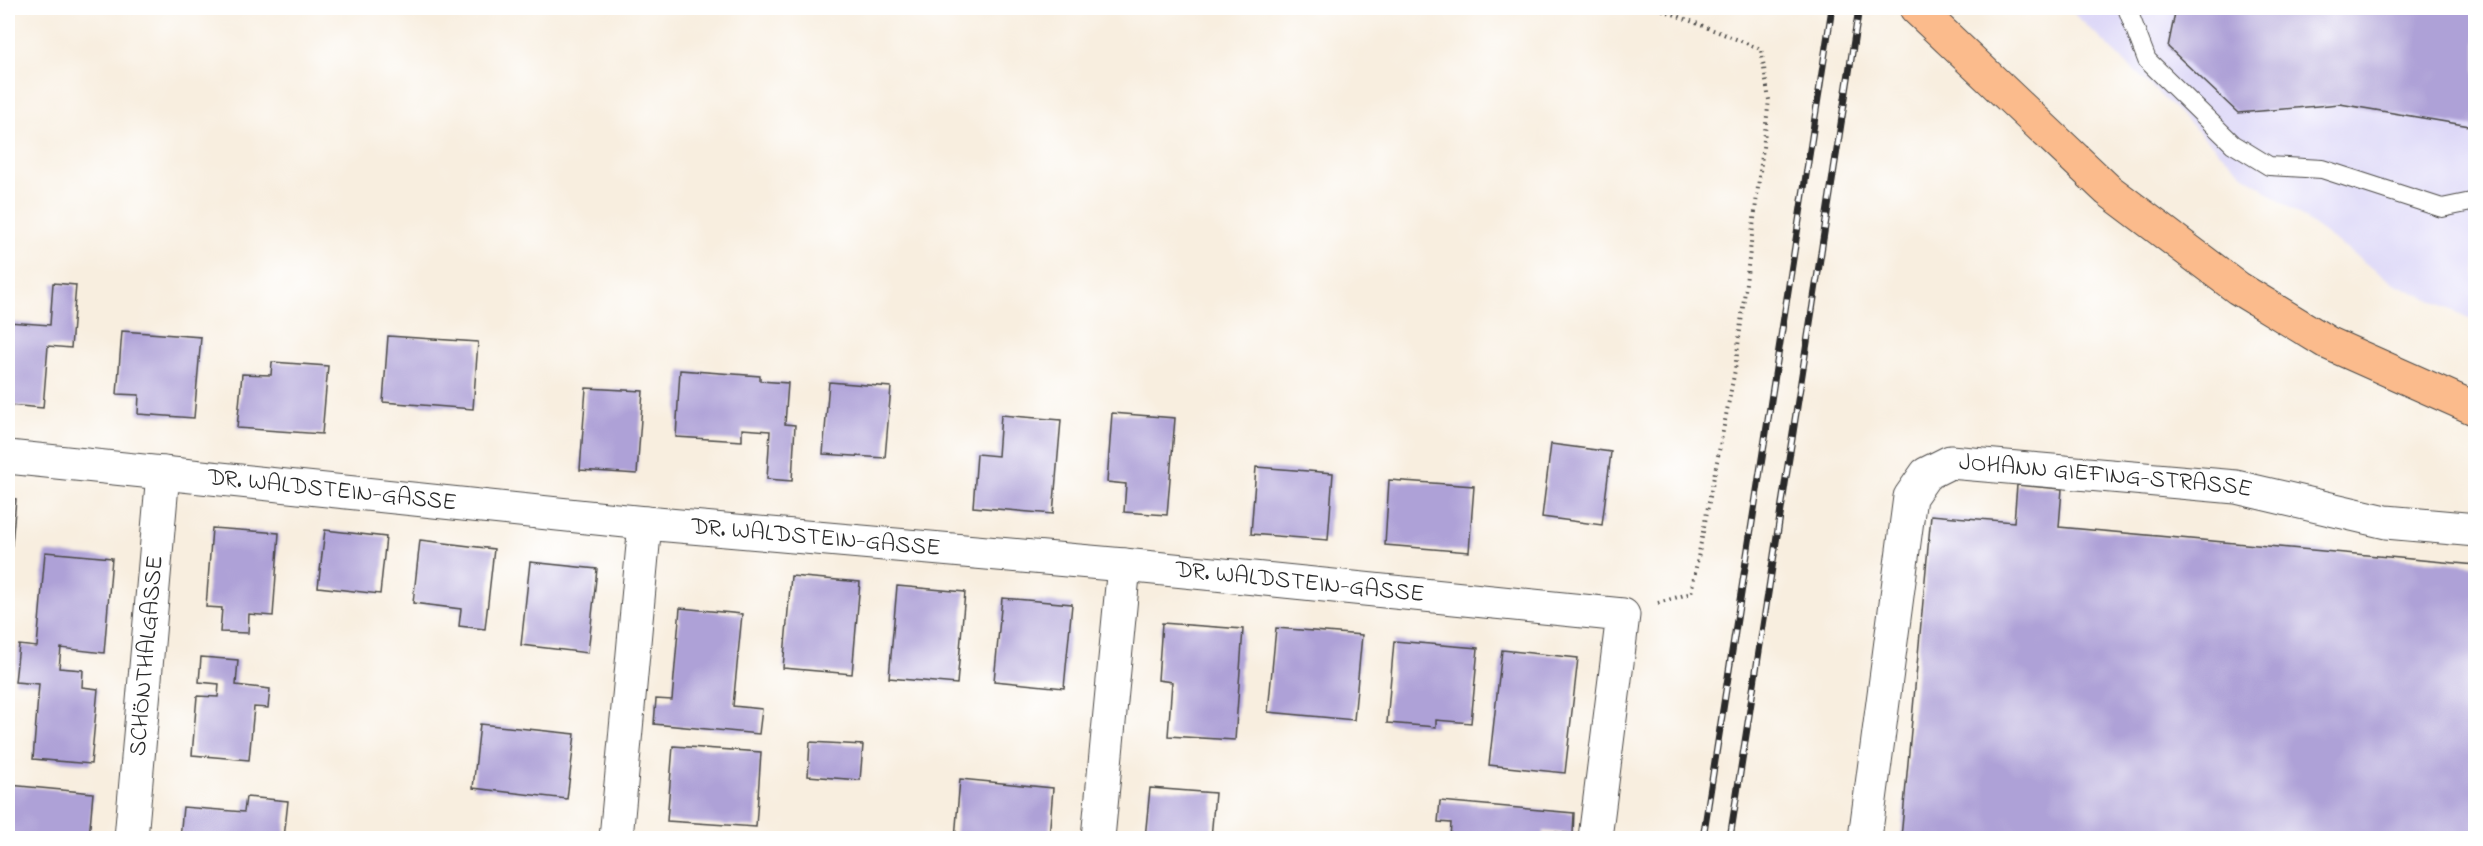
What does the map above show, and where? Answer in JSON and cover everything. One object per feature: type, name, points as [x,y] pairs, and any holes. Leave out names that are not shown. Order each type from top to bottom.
[{"type":"main road","points":[[1916,8],[2108,190],[2238,288],[2328,343],[2475,409]]},
{"type":"street","name":"DR. WALDSTEIN-GASSE","points":[[8,458],[163,472],[645,523],[1124,565],[1623,615]]},
{"type":"street","name":"JOHANN GIEFING-STRASSE","points":[[1865,838],[1910,497],[1926,474],[1950,462],[2236,487],[2386,522],[2475,530]]},
{"type":"street","name":"SCHÖNTHALGASSE","points":[[131,838],[163,472]]},
{"type":"street","points":[[616,838],[645,523]]},
{"type":"street","points":[[1098,838],[1124,565]]},
{"type":"street","points":[[1595,838],[1623,615]]},
{"type":"lane","points":[[2127,8],[2147,60],[2232,144],[2269,166],[2322,169],[2442,208],[2475,201]]},
{"type":"path","points":[[1623,615],[1690,593],[1735,370],[1769,100],[1761,49],[1658,8]]},
{"type":"shaded area","points":[[2068,8],[2475,8],[2475,321],[2390,281],[2243,174]]},
{"type":"building","points":[[2176,8],[2476,8],[2476,127],[2340,104],[2238,113],[2168,47]]},
{"type":"building","points":[[53,283],[76,285],[71,348],[48,346],[43,408],[8,405],[8,322],[50,325]]},
{"type":"building","points":[[122,331],[201,337],[194,418],[138,414],[139,395],[117,394]]},
{"type":"building","points":[[388,336],[478,342],[473,409],[383,402]]},
{"type":"building","points":[[272,362],[328,366],[322,434],[237,428],[242,374],[271,375]]},
{"type":"building","points":[[680,370],[760,376],[760,381],[788,383],[785,424],[795,425],[792,481],[767,479],[770,431],[742,429],[742,441],[676,437]]},
{"type":"building","points":[[829,382],[891,387],[885,458],[823,454]]},
{"type":"building","points":[[586,388],[643,391],[637,474],[580,470]]},
{"type":"building","points":[[1112,413],[1175,418],[1167,515],[1124,512],[1126,484],[1107,482]]},
{"type":"building","points":[[1001,415],[1061,420],[1053,514],[973,507],[977,454],[998,456]]},
{"type":"building","points":[[1551,444],[1611,452],[1602,525],[1542,517]]},
{"type":"building","points":[[1256,467],[1333,473],[1328,540],[1251,534]]},
{"type":"building","points":[[1389,480],[1474,486],[1469,552],[1385,545]]},
{"type":"building","points":[[2017,485],[2062,489],[2059,527],[2476,565],[2476,838],[1901,838],[1931,515],[2014,522]]},
{"type":"building","points":[[8,498],[16,499],[9,578],[8,578]]},
{"type":"building","points":[[212,528],[279,533],[273,616],[249,614],[248,633],[220,632],[222,608],[206,607]]},
{"type":"building","points":[[325,530],[386,537],[380,594],[318,587]]},
{"type":"building","points":[[420,540],[494,549],[485,629],[459,626],[461,609],[413,603]]},
{"type":"building","points":[[45,552],[112,558],[104,653],[61,648],[59,668],[83,670],[82,687],[98,689],[91,764],[33,759],[39,684],[15,682],[19,645],[37,647]]},
{"type":"building","points":[[530,562],[597,569],[588,653],[521,645]]},
{"type":"building","points":[[791,576],[860,582],[852,674],[783,668]]},
{"type":"building","points":[[897,586],[965,592],[957,684],[889,678]]},
{"type":"building","points":[[1002,598],[1072,604],[1064,688],[994,681]]},
{"type":"building","points":[[680,608],[742,614],[733,706],[762,709],[759,734],[654,724],[656,699],[672,700]]},
{"type":"building","points":[[1162,623],[1243,629],[1235,740],[1168,736],[1172,682],[1158,680]]},
{"type":"building","points":[[1276,628],[1362,635],[1354,720],[1268,712]]},
{"type":"building","points":[[1394,641],[1478,648],[1471,723],[1436,720],[1436,727],[1387,723]]},
{"type":"building","points":[[1502,650],[1578,658],[1565,773],[1489,765]]},
{"type":"building","points":[[201,657],[238,660],[236,685],[270,689],[268,708],[254,707],[249,760],[192,755],[197,696],[218,697],[219,684],[199,682]]},
{"type":"building","points":[[480,724],[575,734],[567,799],[473,788]]},
{"type":"building","points":[[810,742],[863,745],[860,780],[808,776]]},
{"type":"building","points":[[673,746],[761,752],[756,827],[667,821]]},
{"type":"building","points":[[960,779],[1053,788],[1049,838],[955,838]]},
{"type":"building","points":[[9,785],[93,793],[89,838],[8,838]]},
{"type":"building","points":[[1150,788],[1215,793],[1211,838],[1145,838]]},
{"type":"building","points":[[246,797],[288,801],[284,838],[180,838],[183,807],[244,812]]},
{"type":"building","points":[[1440,801],[1574,813],[1573,834],[1543,831],[1543,838],[1450,838],[1451,823],[1438,822]]},
{"type":"railway","points":[[1703,838],[1832,8]]},
{"type":"railway","points":[[1730,838],[1859,8]]}]
